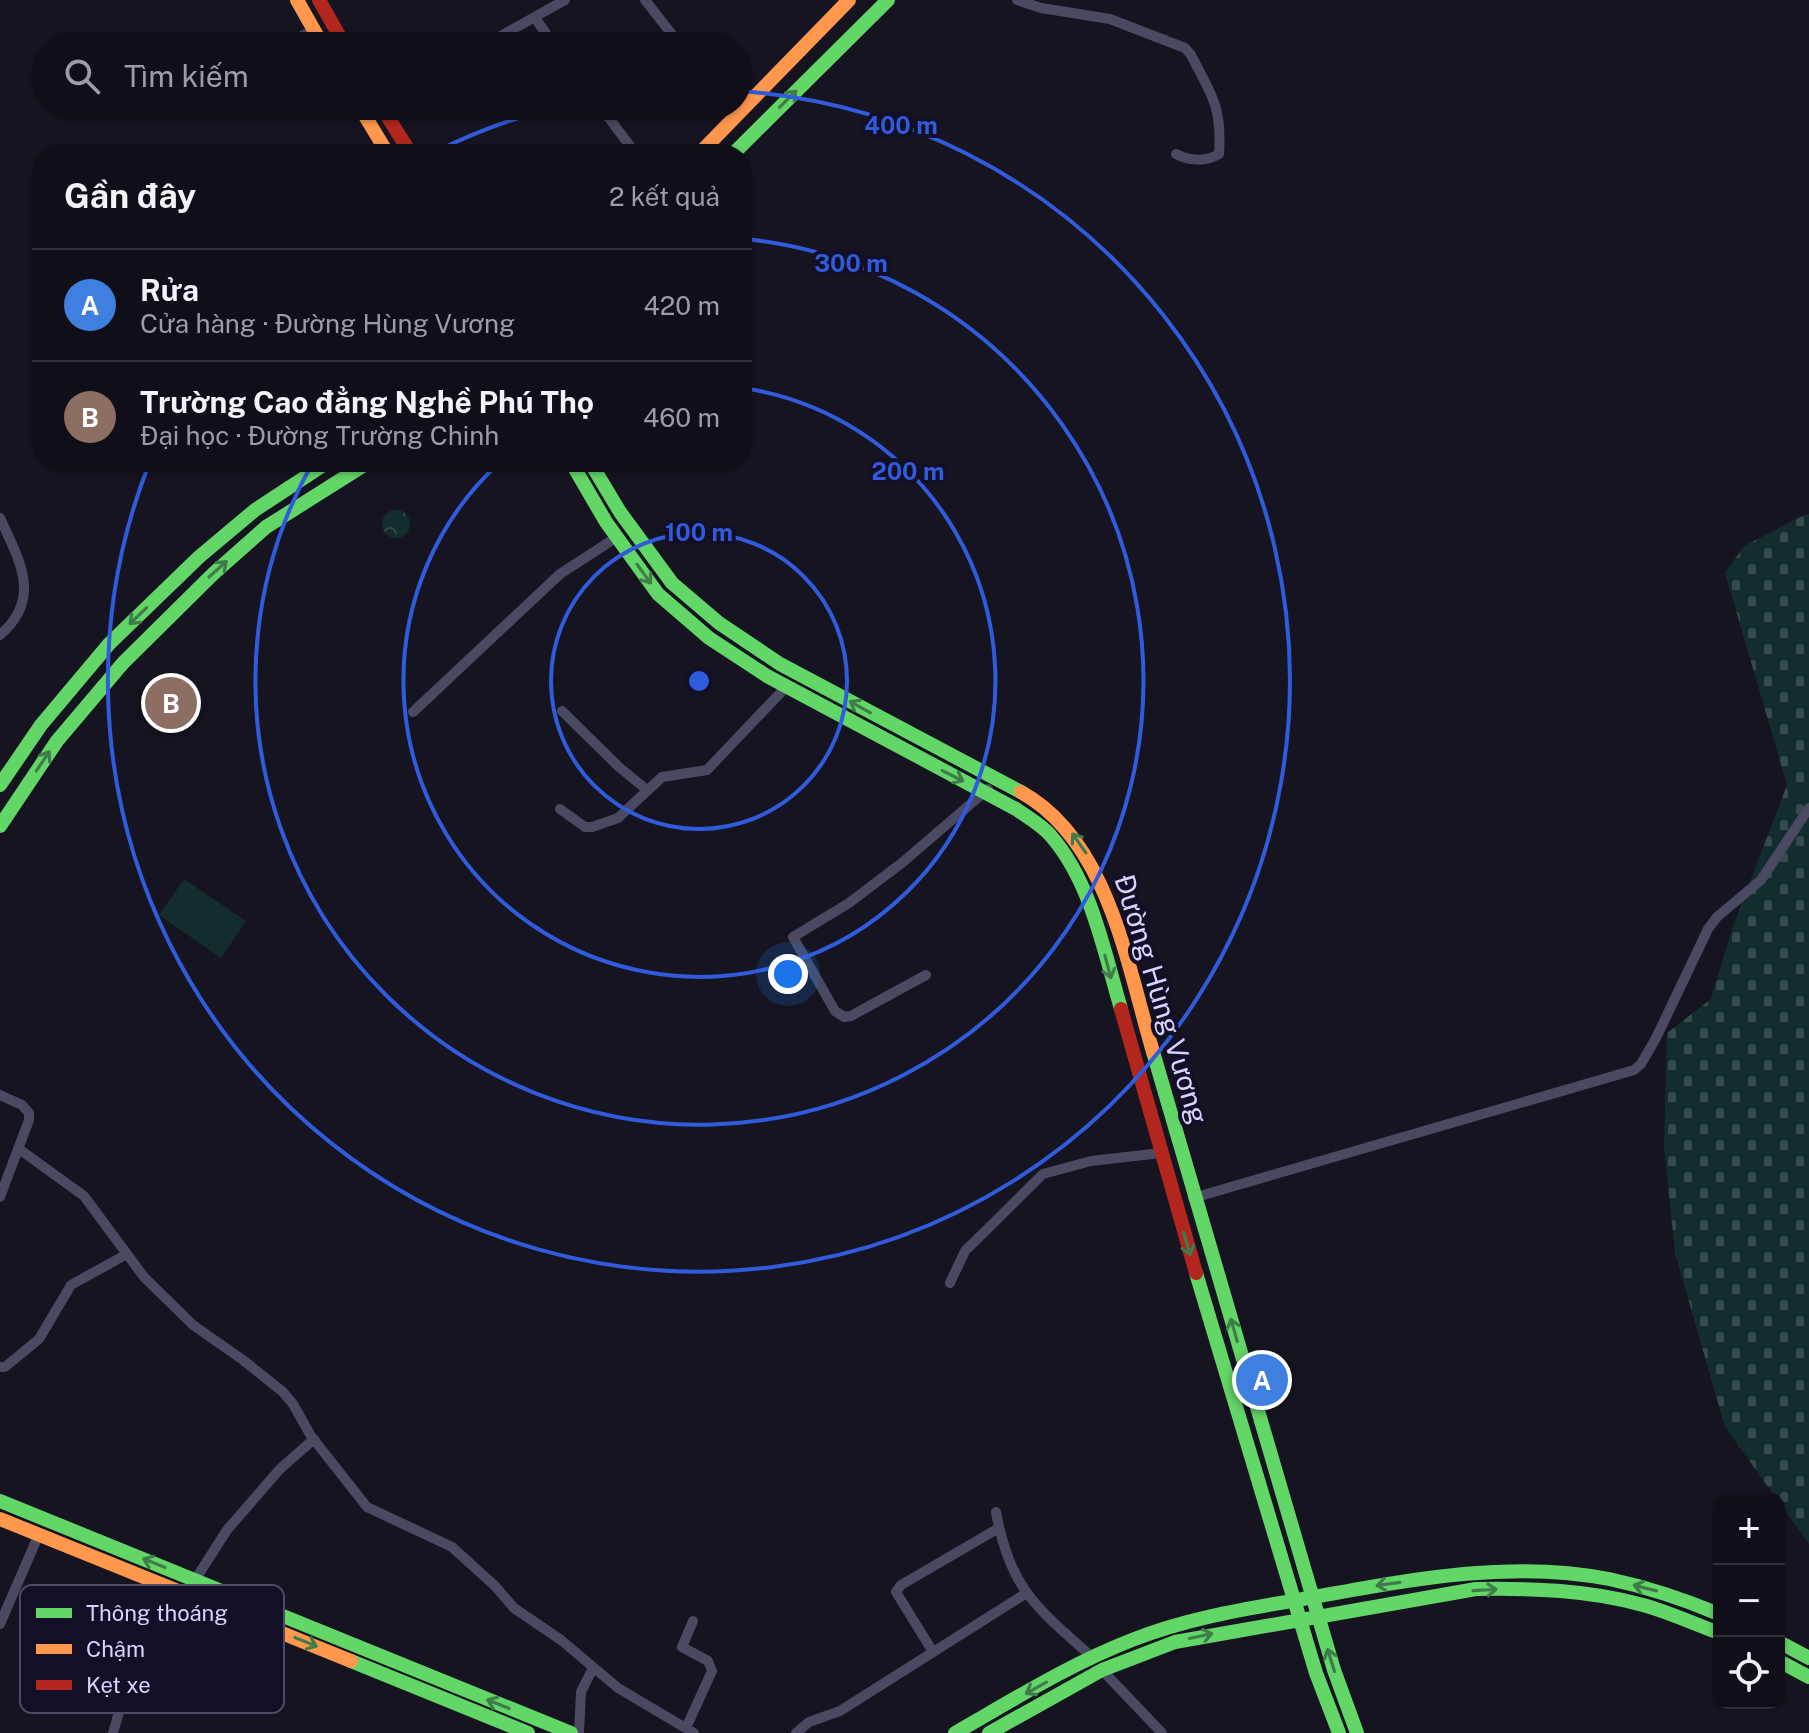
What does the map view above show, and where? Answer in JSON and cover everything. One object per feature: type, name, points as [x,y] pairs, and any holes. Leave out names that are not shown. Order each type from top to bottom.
[{"type":"main road","points":[[297,0],[314,30]]},
{"type":"main road","points":[[319,0],[337,32]]},
{"type":"main road","points":[[752,91],[849,0]]},
{"type":"main road","points":[[743,144],[888,0]]},
{"type":"main road","points":[[367,120],[382,144]]},
{"type":"main road","points":[[390,120],[405,144]]},
{"type":"main road","points":[[706,144],[724,120]]},
{"type":"main road","points":[[0,785],[41,725],[109,644],[199,557],[255,510],[313,472]]},
{"type":"main road","points":[[0,826],[57,741],[123,663],[213,574],[266,527],[353,472]]},
{"type":"main road","name":"Đường Hùng Vương","points":[[577,472],[617,537],[658,594],[709,638],[786,687],[1016,809],[1049,833],[1075,870],[1102,944],[1316,1673],[1339,1733]]},
{"type":"main road","name":"Đường Hùng Vương","points":[[596,472],[620,512],[672,583],[719,623],[780,664],[1000,780],[1060,819],[1074,836],[1096,873],[1120,939],[1334,1670],[1357,1733]]},
{"type":"main road","points":[[0,1501],[207,1585]]},
{"type":"main road","points":[[0,1519],[164,1585]]},
{"type":"main road","points":[[989,1733],[1103,1661],[1121,1645],[1200,1618],[1294,1600],[1447,1576],[1524,1571],[1649,1588],[1713,1612]]},
{"type":"main road","points":[[955,1733],[998,1709],[1103,1661],[1127,1659],[1205,1635],[1476,1589],[1521,1588],[1564,1592],[1644,1605],[1713,1631]]},
{"type":"main road","points":[[284,1616],[571,1733]]},
{"type":"main road","points":[[284,1634],[528,1733]]},
{"type":"main road","points":[[1785,1645],[1809,1658]]},
{"type":"main road","points":[[1785,1664],[1809,1677]]},
{"type":"main road","points":[[998,1709],[1007,1723]]},
{"type":"street","points":[[509,32],[565,0]]},
{"type":"street","points":[[645,0],[670,32]]},
{"type":"street","points":[[1017,0],[1041,8],[1110,19],[1185,48],[1218,111],[1221,124],[1219,154],[1208,159],[1192,160],[1176,154]]},
{"type":"street","points":[[535,18],[545,32]]},
{"type":"street","points":[[310,32],[314,30]]},
{"type":"street","points":[[610,120],[628,144]]},
{"type":"street","points":[[0,518],[21,566],[24,588],[20,613],[0,635]]},
{"type":"street","points":[[413,712],[560,574],[617,537]]},
{"type":"street","points":[[560,809],[585,827],[618,818],[665,776],[708,769],[786,687]]},
{"type":"street","points":[[562,711],[647,790]]},
{"type":"street","points":[[926,975],[844,1017],[835,1011],[793,937],[849,903],[1000,780]]},
{"type":"street","points":[[1176,1204],[1634,1070],[1656,1038],[1708,929],[1717,917],[1761,880],[1809,808]]},
{"type":"street","points":[[0,1095],[22,1105],[29,1113],[0,1197]]},
{"type":"street","points":[[19,1149],[84,1196],[144,1277],[193,1325],[283,1392],[314,1439],[367,1507],[452,1547],[514,1608],[561,1640],[642,1704],[690,1730],[712,1671],[708,1661],[682,1647],[693,1621]]},
{"type":"street","points":[[950,1283],[965,1251],[1043,1174],[1091,1161],[1161,1153]]},
{"type":"street","points":[[0,1367],[5,1367],[39,1339],[71,1285],[127,1254]]},
{"type":"street","points":[[195,1580],[227,1530],[280,1469],[314,1439]]},
{"type":"street","points":[[996,1512],[1003,1547],[1025,1594],[1103,1661],[1162,1733]]},
{"type":"street","points":[[933,1652],[896,1592],[901,1585],[999,1528]]},
{"type":"street","points":[[0,1624],[39,1534]]},
{"type":"street","points":[[796,1733],[809,1722],[840,1711],[1025,1594]]},
{"type":"street","points":[[579,1733],[581,1692],[593,1668]]},
{"type":"street","points":[[113,1733],[119,1713]]},
{"type":"green space","points":[[396,510],[406,514],[410,524],[406,534],[396,538],[386,534],[382,524],[386,514]]},
{"type":"green space","points":[[1809,514],[1809,1544],[1785,1511],[1785,1493],[1772,1493],[1725,1427],[1675,1253],[1664,1147],[1667,1033],[1711,999],[1732,929],[1787,785],[1725,573],[1744,546]]},
{"type":"green space","points":[[184,879],[246,921],[221,958],[159,915]]},
{"type":"traffic: fast","points":[[743,144],[888,0]]},
{"type":"traffic: fast","points":[[0,785],[41,725],[109,644],[199,557],[255,510],[313,472]]},
{"type":"traffic: fast","points":[[0,826],[57,741],[123,663],[213,574],[266,527],[353,472]]},
{"type":"traffic: fast","points":[[577,472],[606,522],[658,594],[709,638],[767,676],[1016,809],[1047,832],[1065,854],[1086,896],[1121,1009]]},
{"type":"traffic: fast","points":[[596,472],[620,512],[672,583],[719,623],[780,664],[1021,792]]},
{"type":"traffic: fast","points":[[1153,1052],[1334,1670],[1357,1733]]},
{"type":"traffic: fast","points":[[1196,1273],[1316,1673],[1339,1733]]},
{"type":"traffic: fast","points":[[0,1501],[207,1585]]},
{"type":"traffic: fast","points":[[955,1733],[1064,1671],[1153,1632],[1238,1611],[1379,1585],[1494,1572],[1571,1573],[1637,1586],[1713,1612]]},
{"type":"traffic: fast","points":[[989,1733],[1102,1670],[1175,1642],[1476,1589],[1539,1590],[1602,1596],[1653,1608],[1713,1631]]},
{"type":"traffic: fast","points":[[284,1616],[571,1733]]},
{"type":"traffic: fast","points":[[1785,1645],[1809,1658]]},
{"type":"traffic: fast","points":[[351,1661],[528,1733]]},
{"type":"traffic: fast","points":[[1785,1664],[1809,1677]]},
{"type":"traffic: slow","points":[[297,0],[315,32]]},
{"type":"traffic: slow","points":[[752,100],[849,0]]},
{"type":"traffic: slow","points":[[367,120],[382,144]]},
{"type":"traffic: slow","points":[[709,144],[732,120]]},
{"type":"traffic: slow","points":[[1021,792],[1051,813],[1075,840],[1094,872],[1123,944],[1153,1052]]},
{"type":"traffic: slow","points":[[0,1519],[163,1585]]},
{"type":"traffic: slow","points":[[284,1634],[351,1661]]},
{"type":"traffic: jam","points":[[319,0],[337,32]]},
{"type":"traffic: jam","points":[[390,120],[405,144]]},
{"type":"traffic: jam","points":[[1121,1009],[1196,1273]]},
{"type":"place","name":"Trường Cao đẳng Nghề Phú Thọ","points":[[171,703]]},
{"type":"place","name":"Rửa","points":[[1262,1380]]}]
